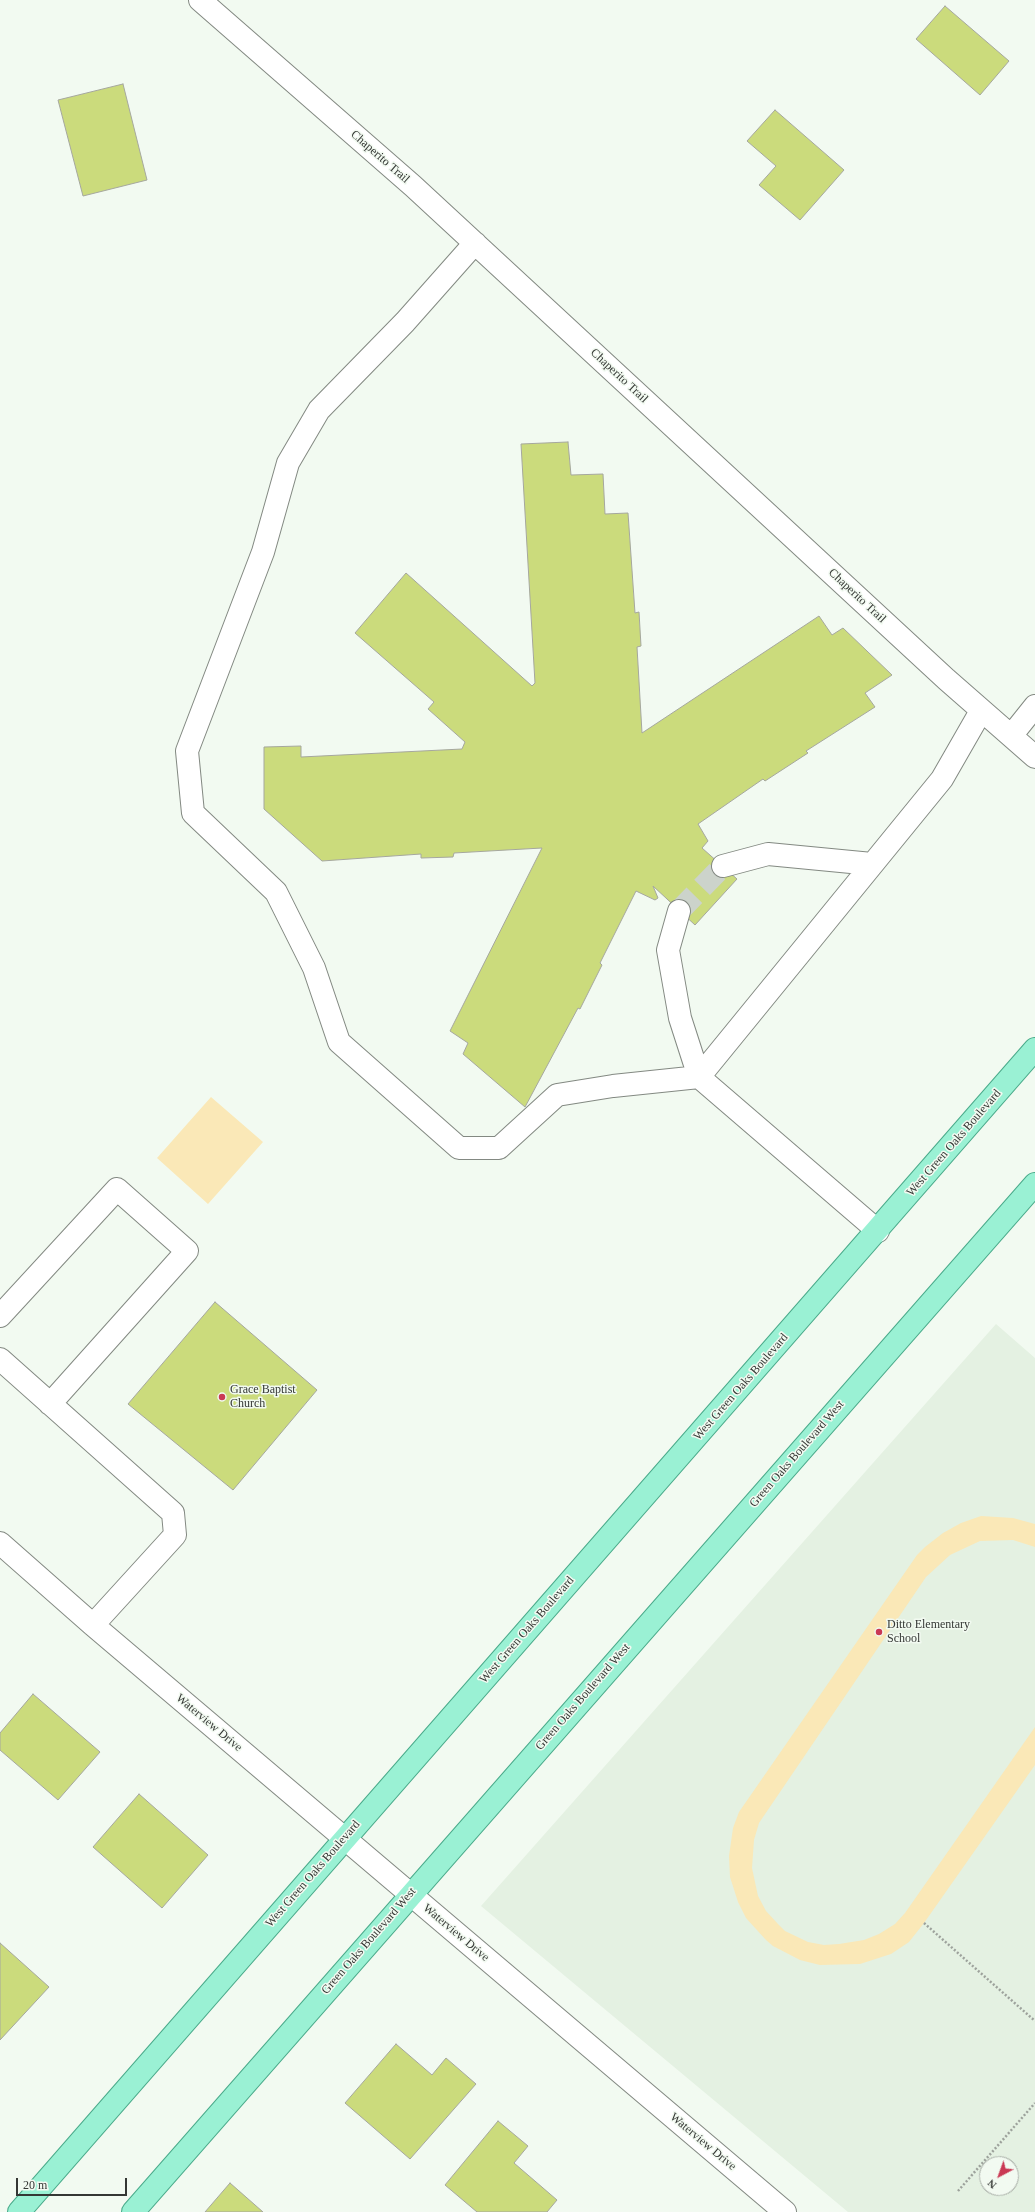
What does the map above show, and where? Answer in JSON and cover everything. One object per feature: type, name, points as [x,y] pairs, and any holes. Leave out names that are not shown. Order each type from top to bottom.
[{"type":"main road","name":"West Green Oaks Boulevard","points":[[19,2212],[344,1838],[878,1231],[1035,1049]]},
{"type":"main road","name":"Green Oaks Boulevard West","points":[[133,2212],[410,1894],[1035,1184]]},
{"type":"street","name":"Chaperito Trail","points":[[200,0],[413,186],[981,711],[1035,757]]},
{"type":"street","points":[[474,243],[405,322],[319,410],[288,463],[263,552],[187,751],[193,813],[276,892],[314,968],[339,1042],[459,1148],[499,1148],[557,1095],[613,1086],[699,1077],[942,779],[981,711]]},
{"type":"street","points":[[1010,736],[1035,706]]},
{"type":"street","points":[[723,866],[768,854],[872,864]]},
{"type":"street","points":[[679,910],[668,950],[680,1018],[699,1077],[878,1231]]},
{"type":"street","points":[[0,1316],[117,1189],[187,1251],[50,1404]]},
{"type":"street","points":[[0,1359],[173,1512],[175,1535],[93,1625]]},
{"type":"street","name":"Waterview Drive","points":[[0,1543],[93,1625],[785,2212]]},
{"type":"path","points":[[924,1924],[1035,2021]]},
{"type":"path","points":[[958,2191],[1035,2103]]},
{"type":"shaded area","points":[[211,1097],[263,1142],[208,1204],[157,1158]]},
{"type":"shaded area","name":"Ditto Elementary School","points":[[996,1324],[1035,1358],[1035,2212],[848,2212],[481,1906]]},
{"type":"shaded area","points":[[981,1516],[1013,1518],[1035,1524],[1035,1547],[1013,1540],[980,1541],[950,1555],[926,1577],[759,1823],[754,1840],[752,1868],[758,1896],[766,1911],[785,1931],[808,1942],[824,1945],[839,1944],[864,1940],[879,1934],[895,1924],[905,1913],[1035,1727],[1035,1765],[924,1923],[909,1942],[891,1954],[860,1964],[820,1965],[800,1960],[773,1946],[766,1940],[746,1918],[738,1902],[730,1877],[729,1856],[733,1828],[739,1812],[917,1555],[943,1533],[961,1523]]},
{"type":"building","points":[[945,6],[1009,61],[980,95],[916,39]]},
{"type":"building","points":[[123,84],[147,180],[83,196],[58,100]]},
{"type":"building","points":[[775,110],[844,170],[800,220],[759,185],[776,166],[747,141]]},
{"type":"building","points":[[568,442],[571,475],[603,474],[605,514],[628,513],[635,613],[639,612],[641,646],[637,647],[642,733],[819,616],[832,635],[843,628],[892,675],[865,693],[875,707],[806,751],[808,753],[765,781],[763,779],[698,824],[708,841],[702,848],[737,879],[695,925],[653,886],[658,898],[655,900],[636,891],[600,963],[602,965],[580,1009],[578,1008],[525,1107],[463,1054],[468,1043],[450,1031],[542,848],[454,853],[453,857],[421,858],[421,854],[322,861],[264,809],[264,747],[301,746],[301,757],[462,749],[465,742],[428,709],[434,702],[355,633],[406,573],[532,686],[535,683],[521,444]]},
{"type":"building","name":"Grace Baptist Church","points":[[215,1302],[317,1390],[233,1490],[128,1404]]},
{"type":"building","points":[[33,1694],[100,1752],[58,1800],[0,1750],[0,1733]]},
{"type":"building","points":[[139,1794],[208,1855],[162,1908],[93,1847]]},
{"type":"building","points":[[0,1943],[49,1987],[0,2040]]},
{"type":"building","points":[[396,2044],[432,2075],[446,2058],[476,2084],[410,2159],[345,2103]]},
{"type":"building","points":[[498,2121],[528,2146],[514,2163],[557,2200],[547,2212],[477,2212],[445,2185]]},
{"type":"building","points":[[230,2183],[263,2212],[205,2212]]},
{"type":"tunnel","points":[[679,911],[723,866]]},
{"type":"place","name":"Grace Baptist Church","points":[[222,1397]]},
{"type":"place","name":"Ditto Elementary School","points":[[879,1632]]}]
